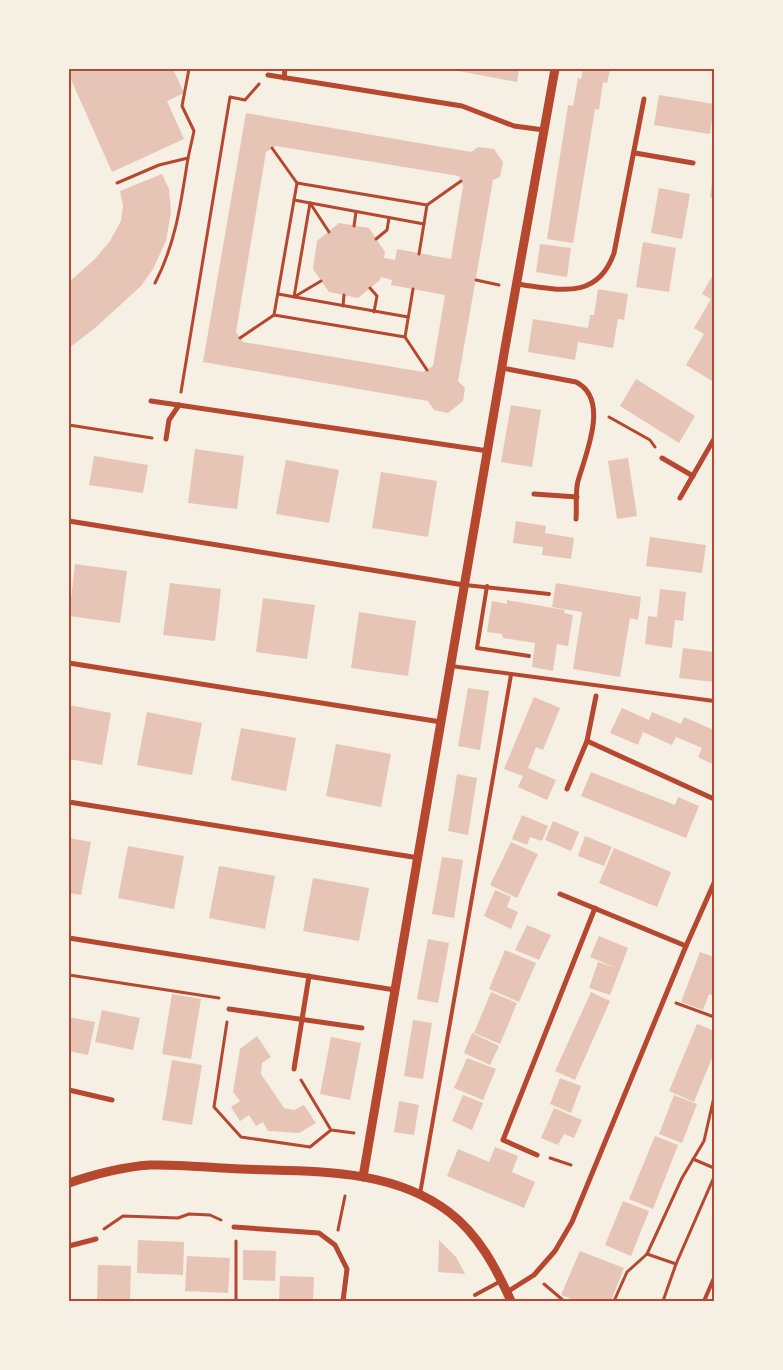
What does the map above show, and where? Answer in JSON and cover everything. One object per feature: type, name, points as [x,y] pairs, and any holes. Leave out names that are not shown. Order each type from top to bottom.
[{"type":"street","points":[[284,78],[285,69]]},
{"type":"street","points":[[363,1177],[394,990],[419,858],[464,585],[555,69]]},
{"type":"street","points":[[268,76],[462,106],[514,126],[544,130]]},
{"type":"street","points":[[516,287],[573,291],[586,286],[609,268],[635,153],[644,99]]},
{"type":"street","points":[[635,153],[693,163]]},
{"type":"street","points":[[502,368],[576,382],[584,386],[590,394],[594,410],[588,450],[578,481],[576,519]]},
{"type":"street","points":[[151,401],[488,451]]},
{"type":"street","points":[[166,439],[169,420],[179,405]]},
{"type":"street","points":[[680,498],[714,439]]},
{"type":"street","points":[[662,458],[693,476]]},
{"type":"street","points":[[534,494],[577,497]]},
{"type":"street","points":[[69,521],[464,585]]},
{"type":"street","points":[[69,663],[442,722]]},
{"type":"street","points":[[567,790],[587,741],[596,696]]},
{"type":"street","points":[[587,741],[714,799]]},
{"type":"street","points":[[69,802],[419,858]]},
{"type":"street","points":[[69,1183],[115,1170],[151,1165],[334,1174],[390,1182],[420,1194],[448,1212],[472,1233],[492,1262],[509,1297],[534,1275],[555,1251],[572,1222],[664,998],[714,883]]},
{"type":"street","points":[[560,894],[686,946]]},
{"type":"street","points":[[537,1155],[503,1140],[596,908]]},
{"type":"street","points":[[69,938],[394,990]]},
{"type":"street","points":[[294,1069],[309,976]]},
{"type":"street","points":[[229,1009],[362,1028]]},
{"type":"street","points":[[69,1090],[112,1100]]},
{"type":"street","points":[[234,1227],[319,1233],[335,1245],[347,1269],[343,1301]]},
{"type":"street","points":[[69,1246],[96,1240]]},
{"type":"lane","points":[[464,585],[549,594]]},
{"type":"lane","points":[[486,586],[476,648],[529,656]]},
{"type":"lane","points":[[451,666],[714,701]]},
{"type":"lane","points":[[420,1194],[511,675]]},
{"type":"lane","points":[[596,696],[598,686]]},
{"type":"lane","points":[[704,1301],[714,1278]]},
{"type":"lane","points":[[474,1295],[501,1281]]},
{"type":"path","points":[[155,283],[167,260],[174,237],[194,131],[182,106],[189,69]]},
{"type":"path","points":[[179,405],[230,97],[246,100],[268,76]]},
{"type":"path","points":[[272,148],[296,183],[274,315]]},
{"type":"path","points":[[116,184],[159,165],[188,158]]},
{"type":"path","points":[[296,183],[427,205],[461,181]]},
{"type":"path","points":[[294,200],[424,224]]},
{"type":"path","points":[[310,203],[329,232]]},
{"type":"path","points":[[294,297],[310,203]]},
{"type":"path","points":[[419,254],[427,205]]},
{"type":"path","points":[[354,226],[356,212]]},
{"type":"path","points":[[376,240],[387,230],[388,218]]},
{"type":"path","points":[[476,280],[516,287]]},
{"type":"path","points":[[294,297],[321,281]]},
{"type":"path","points":[[370,288],[377,296],[374,312]]},
{"type":"path","points":[[413,289],[405,337],[427,370]]},
{"type":"path","points":[[278,294],[408,317]]},
{"type":"path","points":[[343,306],[344,295]]},
{"type":"path","points":[[240,338],[274,315],[405,337]]},
{"type":"path","points":[[594,410],[650,440],[662,458]]},
{"type":"path","points":[[69,425],[137,436]]},
{"type":"path","points":[[69,975],[230,1000],[214,1107],[241,1137],[310,1147],[331,1130],[370,1135]]},
{"type":"path","points":[[664,998],[714,1017]]},
{"type":"path","points":[[294,1069],[331,1130]]},
{"type":"path","points":[[614,1301],[627,1272],[647,1254],[693,1159],[704,1141],[714,1097]]},
{"type":"path","points":[[537,1155],[571,1165]]},
{"type":"path","points":[[693,1159],[714,1168]]},
{"type":"path","points":[[663,1301],[676,1264],[714,1177]]},
{"type":"path","points":[[335,1245],[345,1196]]},
{"type":"path","points":[[96,1240],[107,1226],[122,1216],[178,1218],[189,1214],[210,1214],[234,1227],[236,1301]]},
{"type":"path","points":[[647,1254],[676,1264]]},
{"type":"path","points":[[534,1275],[564,1301]]},
{"type":"building","points":[[69,69],[173,69],[184,93],[167,101],[184,139],[112,172],[69,75]]},
{"type":"building","points":[[448,69],[519,69],[517,82]]},
{"type":"building","points":[[583,69],[610,69],[607,83],[603,82],[599,110],[595,109],[573,243],[547,239],[568,105],[573,106],[578,78],[581,79]]},
{"type":"building","points":[[659,95],[714,104],[710,134],[654,125]]},
{"type":"building","points":[[246,113],[471,152],[478,147],[494,149],[503,162],[500,177],[493,180],[458,381],[465,388],[463,401],[448,413],[434,410],[428,401],[203,362]],"holes":[[[276,146],[459,176],[463,186],[451,259],[397,249],[395,260],[384,258],[385,252],[369,228],[339,223],[317,241],[313,269],[329,292],[358,298],[380,280],[381,277],[392,280],[391,285],[445,295],[433,366],[423,372],[243,342],[236,332],[266,152]]]},
{"type":"building","points":[[714,173],[714,198],[710,197]]},
{"type":"building","points":[[162,174],[169,189],[171,212],[166,241],[153,269],[141,286],[95,328],[69,348],[69,282],[95,259],[110,241],[121,221],[123,206],[120,191]]},
{"type":"building","points":[[659,188],[690,194],[682,239],[651,233]]},
{"type":"building","points":[[643,242],[676,248],[669,292],[636,287]]},
{"type":"building","points":[[540,244],[571,248],[567,277],[536,272]]},
{"type":"building","points":[[714,273],[714,377],[712,381],[686,365],[704,334],[694,328],[711,299],[702,294]]},
{"type":"building","points":[[598,289],[628,294],[624,320],[618,319],[613,348],[578,342],[575,360],[528,352],[533,319],[588,328],[590,315],[594,315]]},
{"type":"building","points":[[636,379],[695,416],[679,443],[620,406]]},
{"type":"building","points":[[511,405],[541,410],[532,467],[501,462]]},
{"type":"building","points":[[195,449],[244,456],[237,509],[188,503]]},
{"type":"building","points":[[94,456],[148,465],[143,493],[89,485]]},
{"type":"building","points":[[628,458],[637,516],[617,519],[608,461]]},
{"type":"building","points":[[286,460],[339,470],[329,523],[276,514]]},
{"type":"building","points":[[381,472],[437,481],[428,537],[372,528]]},
{"type":"building","points":[[516,521],[546,526],[545,533],[574,538],[571,559],[542,555],[543,547],[513,543]]},
{"type":"building","points":[[650,537],[706,545],[702,573],[646,566]]},
{"type":"building","points":[[75,564],[127,571],[120,623],[69,616]]},
{"type":"building","points":[[170,583],[221,589],[215,641],[163,635]]},
{"type":"building","points":[[556,583],[641,597],[638,620],[630,618],[620,677],[573,669],[582,612],[552,607]]},
{"type":"building","points":[[660,589],[686,592],[683,621],[675,620],[672,648],[645,644],[648,616],[657,617]]},
{"type":"building","points":[[263,598],[315,605],[307,659],[256,652]]},
{"type":"building","points":[[507,600],[565,610],[564,613],[573,615],[568,646],[557,644],[553,671],[532,667],[535,643],[503,638],[502,634],[487,632],[492,601],[507,604]]},
{"type":"building","points":[[359,612],[416,621],[408,676],[351,668]]},
{"type":"building","points":[[683,648],[714,652],[714,682],[679,678]]},
{"type":"building","points":[[468,688],[489,691],[480,750],[458,746]]},
{"type":"building","points":[[534,697],[560,708],[543,750],[536,747],[528,768],[556,780],[547,800],[518,787],[523,776],[504,769]]},
{"type":"building","points":[[69,705],[111,713],[102,765],[69,759]]},
{"type":"building","points":[[622,708],[649,720],[652,712],[681,724],[684,717],[714,730],[714,765],[698,757],[702,748],[676,737],[672,745],[643,732],[638,745],[610,733]]},
{"type":"building","points":[[147,712],[202,723],[192,775],[137,765]]},
{"type":"building","points":[[241,728],[296,738],[286,791],[231,780]]},
{"type":"building","points":[[336,744],[391,754],[381,807],[326,796]]},
{"type":"building","points":[[591,772],[675,805],[678,797],[699,806],[686,838],[581,796]]},
{"type":"building","points":[[457,774],[477,778],[468,835],[448,831]]},
{"type":"building","points":[[522,815],[548,826],[542,841],[530,837],[527,845],[512,839]]},
{"type":"building","points":[[553,821],[579,832],[571,851],[545,840]]},
{"type":"building","points":[[585,836],[612,847],[604,866],[578,856]]},
{"type":"building","points":[[69,838],[91,842],[81,895],[69,893]]},
{"type":"building","points":[[511,842],[538,854],[517,898],[490,885]]},
{"type":"building","points":[[128,846],[184,856],[174,909],[118,898]]},
{"type":"building","points":[[614,848],[671,872],[657,907],[599,883]]},
{"type":"building","points":[[442,857],[463,860],[454,918],[432,914]]},
{"type":"building","points":[[219,866],[275,876],[265,929],[209,918]]},
{"type":"building","points":[[313,878],[369,888],[359,941],[303,931]]},
{"type":"building","points":[[495,890],[511,897],[507,907],[518,912],[511,929],[484,916]]},
{"type":"building","points":[[527,925],[551,935],[539,960],[515,950]]},
{"type":"building","points":[[599,936],[628,948],[610,995],[589,988],[598,962],[616,968],[590,957]]},
{"type":"building","points":[[428,939],[449,943],[438,1003],[417,999]]},
{"type":"building","points":[[505,950],[536,963],[519,1002],[489,989]]},
{"type":"building","points":[[700,952],[714,957],[714,996],[709,994],[703,1010],[681,1002]]},
{"type":"building","points":[[491,992],[517,1003],[500,1044],[474,1033]]},
{"type":"building","points":[[591,992],[610,1001],[575,1080],[555,1071]]},
{"type":"building","points":[[172,994],[201,999],[191,1059],[162,1054]]},
{"type":"building","points":[[102,1010],[140,1018],[133,1050],[95,1042]]},
{"type":"building","points":[[69,1017],[95,1022],[88,1055],[69,1051]]},
{"type":"building","points":[[413,1020],[432,1023],[423,1079],[404,1076]]},
{"type":"building","points":[[697,1024],[714,1031],[714,1053],[694,1102],[669,1091]]},
{"type":"building","points":[[472,1033],[499,1046],[490,1065],[464,1053]]},
{"type":"building","points":[[257,1036],[271,1057],[262,1063],[261,1074],[284,1108],[294,1110],[304,1105],[316,1123],[299,1133],[268,1131],[263,1122],[256,1126],[249,1115],[240,1121],[231,1107],[240,1101],[233,1092],[240,1049]]},
{"type":"building","points":[[331,1037],[361,1043],[350,1100],[320,1094]]},
{"type":"building","points":[[467,1058],[496,1069],[483,1100],[454,1088]]},
{"type":"building","points":[[172,1060],[202,1065],[192,1125],[162,1120]]},
{"type":"building","points":[[560,1078],[581,1086],[571,1113],[550,1104]]},
{"type":"building","points":[[463,1095],[483,1103],[472,1130],[452,1121]]},
{"type":"building","points":[[674,1095],[697,1104],[682,1143],[659,1134]]},
{"type":"building","points":[[399,1101],[419,1105],[414,1135],[394,1132]]},
{"type":"building","points":[[554,1108],[582,1120],[574,1138],[564,1134],[558,1145],[541,1138]]},
{"type":"building","points":[[655,1136],[678,1145],[653,1209],[629,1199]]},
{"type":"building","points":[[495,1147],[518,1156],[512,1172],[535,1182],[524,1208],[447,1176],[458,1149],[489,1162]]},
{"type":"building","points":[[623,1201],[649,1211],[631,1256],[605,1245]]},
{"type":"building","points":[[138,1240],[184,1242],[183,1275],[137,1273]]},
{"type":"building","points":[[439,1240],[456,1257],[465,1274],[438,1272]]},
{"type":"building","points":[[243,1250],[276,1251],[275,1281],[243,1280]]},
{"type":"building","points":[[580,1251],[624,1268],[611,1301],[578,1301],[561,1295]]},
{"type":"building","points":[[187,1256],[230,1258],[228,1293],[185,1291]]},
{"type":"building","points":[[98,1265],[131,1266],[130,1301],[97,1301]]},
{"type":"building","points":[[280,1276],[314,1277],[313,1301],[279,1301]]}]
